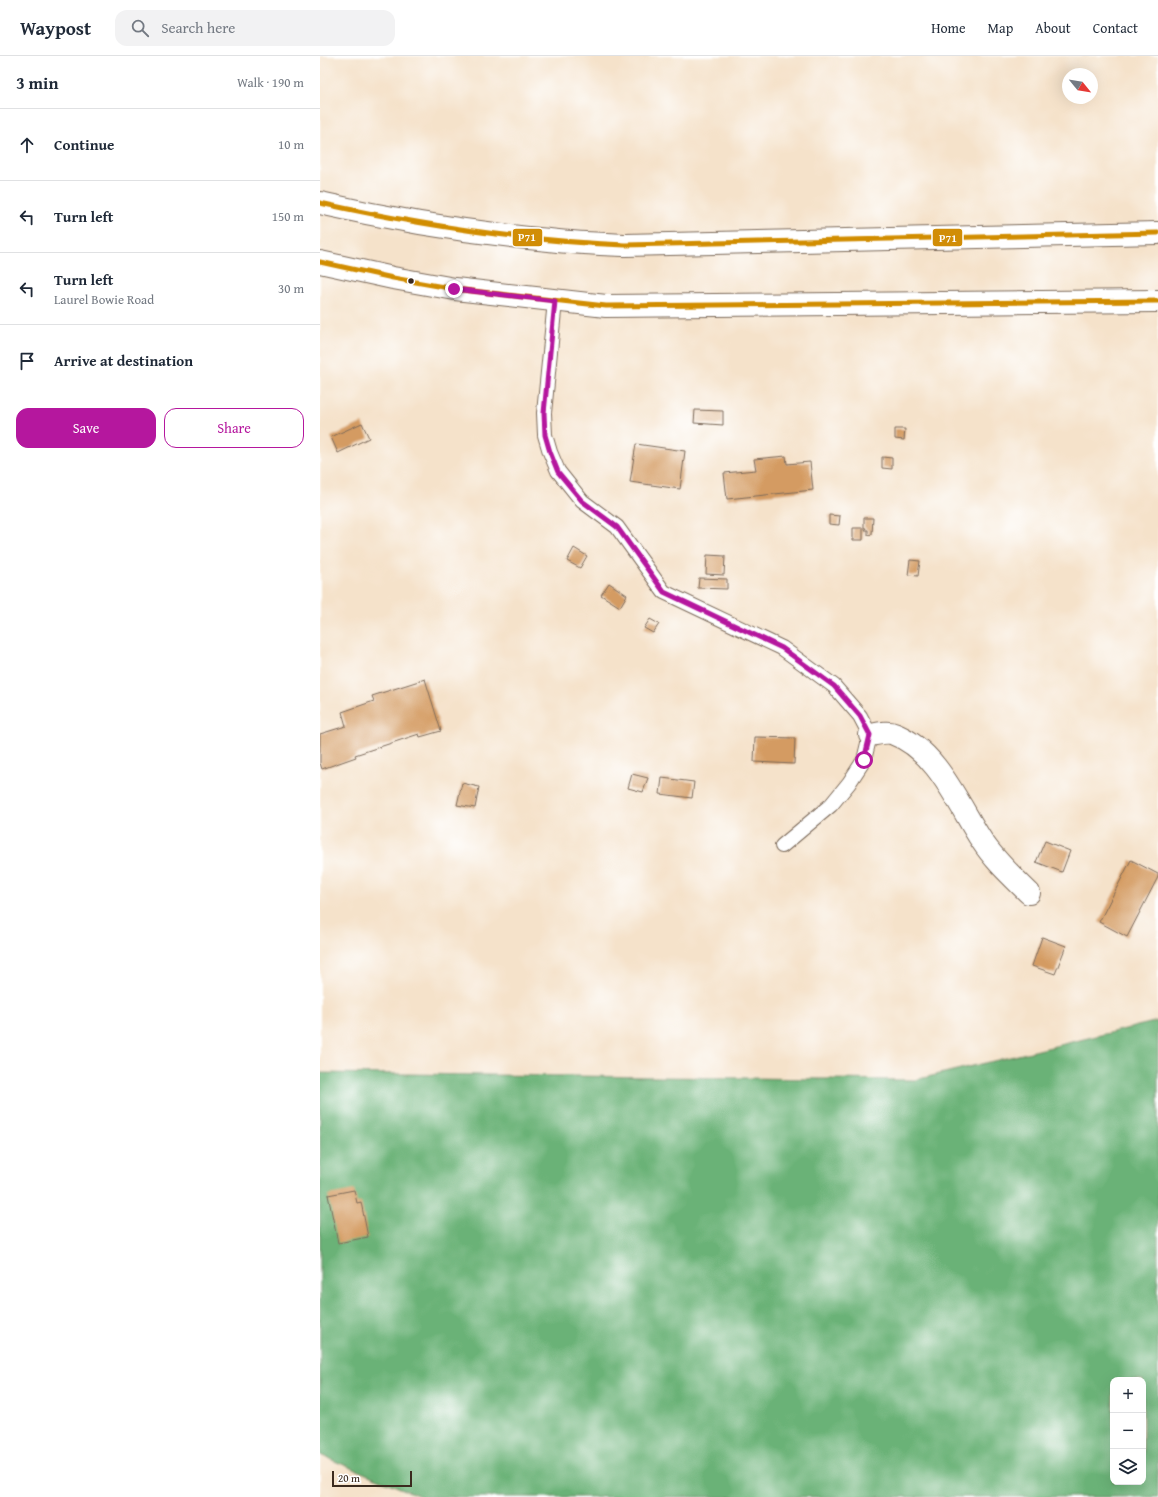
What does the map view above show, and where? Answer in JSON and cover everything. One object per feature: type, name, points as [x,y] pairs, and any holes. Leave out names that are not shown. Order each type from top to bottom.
[{"type":"main road","points":[[320,203],[364,213],[495,234],[550,240],[625,245],[1158,233]]},
{"type":"main road","points":[[320,262],[393,278],[454,289],[606,306],[1158,301]]},
{"type":"main road","points":[[870,735],[893,733],[927,756],[955,795],[983,843],[1007,872],[1029,893]]},
{"type":"lane","points":[[555,301],[544,413],[545,435],[558,472],[582,501],[617,527],[664,592],[782,648],[834,686],[860,716],[870,735],[864,760],[849,783],[831,805],[782,846]]},
{"type":"green space","points":[[1158,1021],[1158,1497],[422,1497],[320,1455],[320,1073],[915,1080]]},
{"type":"building","points":[[695,410],[723,411],[723,425],[694,423]]},
{"type":"building","points":[[362,423],[369,438],[338,453],[331,437]]},
{"type":"building","points":[[895,429],[905,429],[904,440],[895,439]]},
{"type":"building","points":[[636,444],[685,451],[680,489],[630,482]]},
{"type":"building","points":[[786,456],[787,464],[810,462],[813,490],[727,499],[724,473],[756,470],[754,459]]},
{"type":"building","points":[[882,457],[892,458],[892,469],[882,468]]},
{"type":"building","points":[[829,515],[840,516],[839,525],[829,524]]},
{"type":"building","points":[[864,518],[873,518],[872,534],[868,535],[868,530],[865,530],[866,528],[864,528]]},
{"type":"building","points":[[853,528],[863,528],[863,540],[853,540]]},
{"type":"building","points":[[574,548],[587,556],[580,568],[567,561]]},
{"type":"building","points":[[707,555],[725,556],[724,575],[706,574]]},
{"type":"building","points":[[910,560],[920,561],[918,576],[908,575]]},
{"type":"building","points":[[699,578],[727,579],[727,589],[698,588]]},
{"type":"building","points":[[609,583],[627,595],[620,607],[601,595]]},
{"type":"building","points":[[650,619],[659,624],[653,633],[644,628]]},
{"type":"building","points":[[425,679],[441,731],[420,737],[419,734],[355,755],[356,757],[322,769],[320,763],[320,734],[346,726],[342,712],[374,701],[372,696]]},
{"type":"building","points":[[755,737],[795,738],[794,764],[754,762]]},
{"type":"building","points":[[632,774],[648,778],[643,792],[628,788]]},
{"type":"building","points":[[662,778],[694,782],[692,798],[660,794]]},
{"type":"building","points":[[462,783],[479,787],[475,808],[457,805]]},
{"type":"building","points":[[1045,841],[1070,851],[1062,872],[1036,862]]},
{"type":"building","points":[[1131,860],[1158,874],[1158,877],[1127,937],[1099,922]]},
{"type":"building","points":[[1042,937],[1066,946],[1055,974],[1032,966]]},
{"type":"building","points":[[354,1190],[357,1203],[361,1202],[368,1237],[338,1243],[328,1195]]},
{"type":"transit line","name":"P71","points":[[320,203],[471,231],[548,240],[625,245],[1158,233]]},
{"type":"transit line","name":"P71","points":[[320,262],[393,278],[455,289],[606,306],[1158,301]]},
{"type":"route","points":[[454,289],[555,301],[544,413],[545,435],[558,472],[582,501],[617,527],[664,592],[782,648],[834,686],[860,716],[870,735],[864,760]]}]
